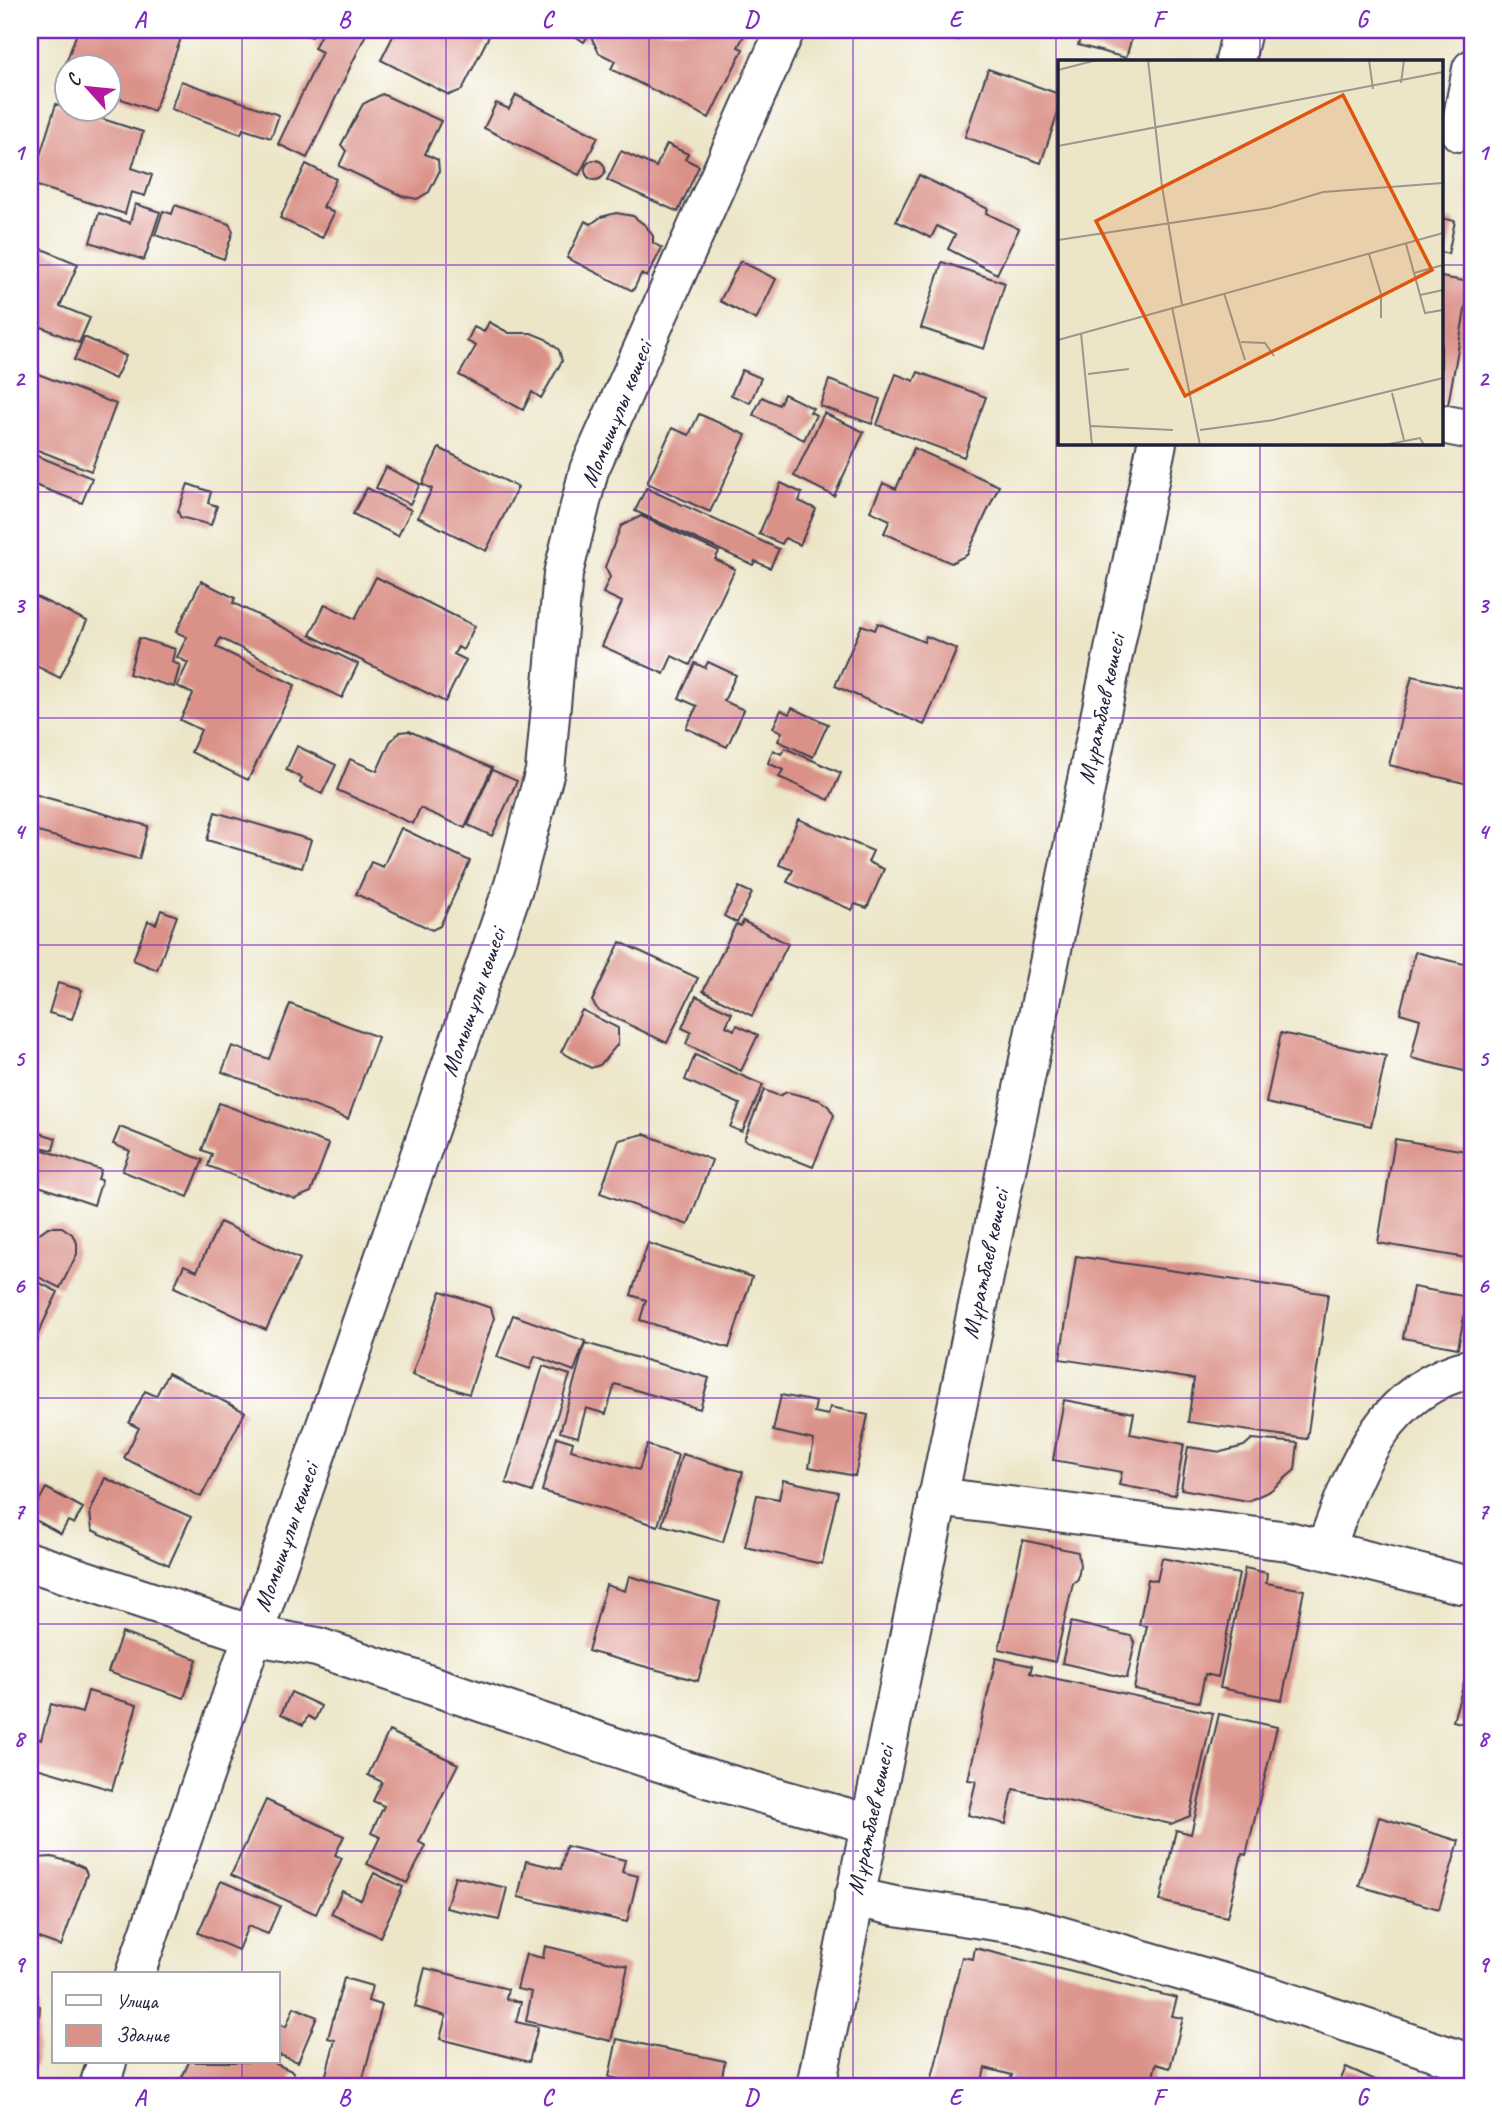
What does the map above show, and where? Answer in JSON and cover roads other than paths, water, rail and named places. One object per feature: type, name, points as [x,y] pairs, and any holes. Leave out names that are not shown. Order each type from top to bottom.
[{"type":"street","name":"Момышұлы көшесі","points":[[136,1972],[514,885],[545,771],[564,574],[589,470],[785,30]]},
{"type":"street","points":[[1236,60],[1242,30]]},
{"type":"street","points":[[1458,131],[1472,69]]},
{"type":"street","points":[[1442,424],[1472,430]]},
{"type":"street","name":"Мұратбаев көшесі","points":[[816,2086],[1157,444]]},
{"type":"street","points":[[1325,1550],[1350,1481],[1383,1424],[1417,1393],[1449,1373],[1472,1368]]},
{"type":"street","points":[[937,1497],[1288,1541],[1461,1584]]},
{"type":"street","points":[[30,1562],[252,1635],[317,1647],[710,1779],[870,1824]]},
{"type":"street","points":[[854,1897],[1021,1925],[1272,1997],[1472,2064]]},
{"type":"street","points":[[99,2086],[106,2064]]}]
